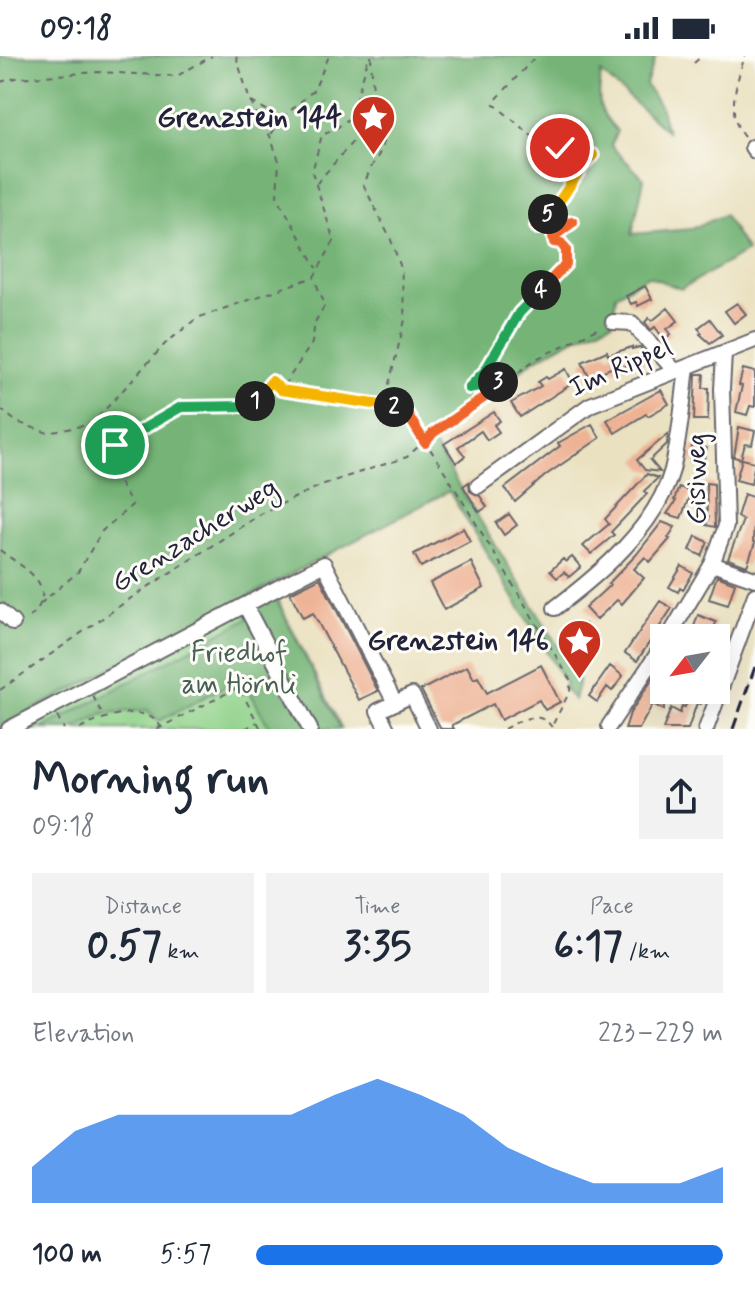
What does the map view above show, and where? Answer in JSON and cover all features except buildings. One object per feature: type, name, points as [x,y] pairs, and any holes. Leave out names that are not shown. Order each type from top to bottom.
[{"type":"street","points":[[555,608],[593,579],[651,517],[671,472],[681,369],[632,323],[613,322]]},
{"type":"street","name":"Im Rippel","points":[[478,486],[590,405],[755,340]]},
{"type":"street","name":"Gisiweg","points":[[676,624],[712,564],[726,526],[722,389],[724,354]]},
{"type":"street","points":[[9,729],[324,564],[395,703]]},
{"type":"street","points":[[712,564],[755,579]]},
{"type":"street","points":[[706,729],[755,595]]},
{"type":"street","points":[[245,605],[310,729]]},
{"type":"street","points":[[0,611],[13,623]]},
{"type":"street","points":[[609,726],[650,665]]},
{"type":"street","points":[[387,729],[378,711],[412,695],[429,729]]},
{"type":"path","points":[[0,82],[98,72],[177,76],[212,56]]},
{"type":"path","points":[[236,56],[250,101],[270,136],[279,161],[277,196],[318,270]]},
{"type":"path","points":[[270,136],[282,118],[314,90],[329,56]]},
{"type":"path","points":[[370,56],[374,113],[384,133],[384,148],[368,172],[364,186],[391,240],[401,268],[405,320],[389,384],[398,408]]},
{"type":"path","points":[[281,390],[312,343],[315,322],[325,305],[313,282],[334,241],[312,172],[322,135],[351,117],[370,56]]},
{"type":"path","points":[[504,384],[497,381],[469,388],[485,371],[519,313],[566,264],[566,250],[561,243],[554,242],[553,237],[572,220],[536,226],[559,205],[581,166],[593,155],[560,148],[532,136],[493,103],[536,56]]},
{"type":"path","points":[[694,63],[702,56]]},
{"type":"path","points":[[745,56],[733,111],[737,129],[753,149]]},
{"type":"path","points":[[250,101],[282,118]]},
{"type":"path","points":[[317,183],[374,113]]},
{"type":"path","points":[[0,409],[17,422],[48,433],[92,424],[165,344],[197,318],[314,277]]},
{"type":"path","name":"Grenzacherweg","points":[[0,690],[134,596],[264,512],[324,484],[407,457],[433,433],[534,360],[613,322]]},
{"type":"path","points":[[115,445],[181,407],[250,406],[272,381],[281,390],[398,408],[408,415],[571,681],[570,691],[553,728],[544,719],[534,716],[504,729]]},
{"type":"path","points":[[92,424],[115,445]]},
{"type":"path","points":[[13,623],[32,616],[40,604],[78,572],[102,531],[132,505],[113,472],[115,445]]},
{"type":"path","points":[[0,550],[18,566],[32,573],[42,586],[40,604]]},
{"type":"path","points":[[89,687],[103,717]]},
{"type":"path","points":[[80,729],[103,717],[145,714],[157,720],[160,728],[239,687],[261,729]]},
{"type":"path","points":[[245,729],[257,722]]},
{"type":"green space","points":[[0,56],[656,56],[646,85],[660,106],[667,131],[601,73],[600,105],[617,131],[611,146],[644,179],[632,234],[692,229],[724,215],[747,251],[681,289],[648,276],[616,295],[613,322],[534,360],[431,441],[579,680],[574,700],[563,688],[566,684],[449,491],[0,727]]},
{"type":"green space","name":"Friedhof am Hörnli","points":[[270,585],[342,729],[0,729],[0,727]]},
{"type":"green space","points":[[274,594],[341,729],[270,729],[242,677],[159,721],[147,710],[104,713],[74,729],[41,729],[234,626],[256,613],[259,602]]},
{"type":"railway","points":[[733,729],[755,667]]},
{"type":"place","name":"Grenzstein 144","points":[[373,157]]},
{"type":"place","name":"Grenzstein 146","points":[[580,680]]},
{"type":"route","points":[[115,445],[181,407],[250,406],[272,381],[281,390],[398,408],[408,415],[425,443],[433,433],[504,384],[497,381],[469,388],[485,371],[519,313],[566,264],[566,250],[561,243],[554,242],[553,237],[572,220],[557,225],[536,226],[559,205],[581,166],[593,155],[560,148]]}]
